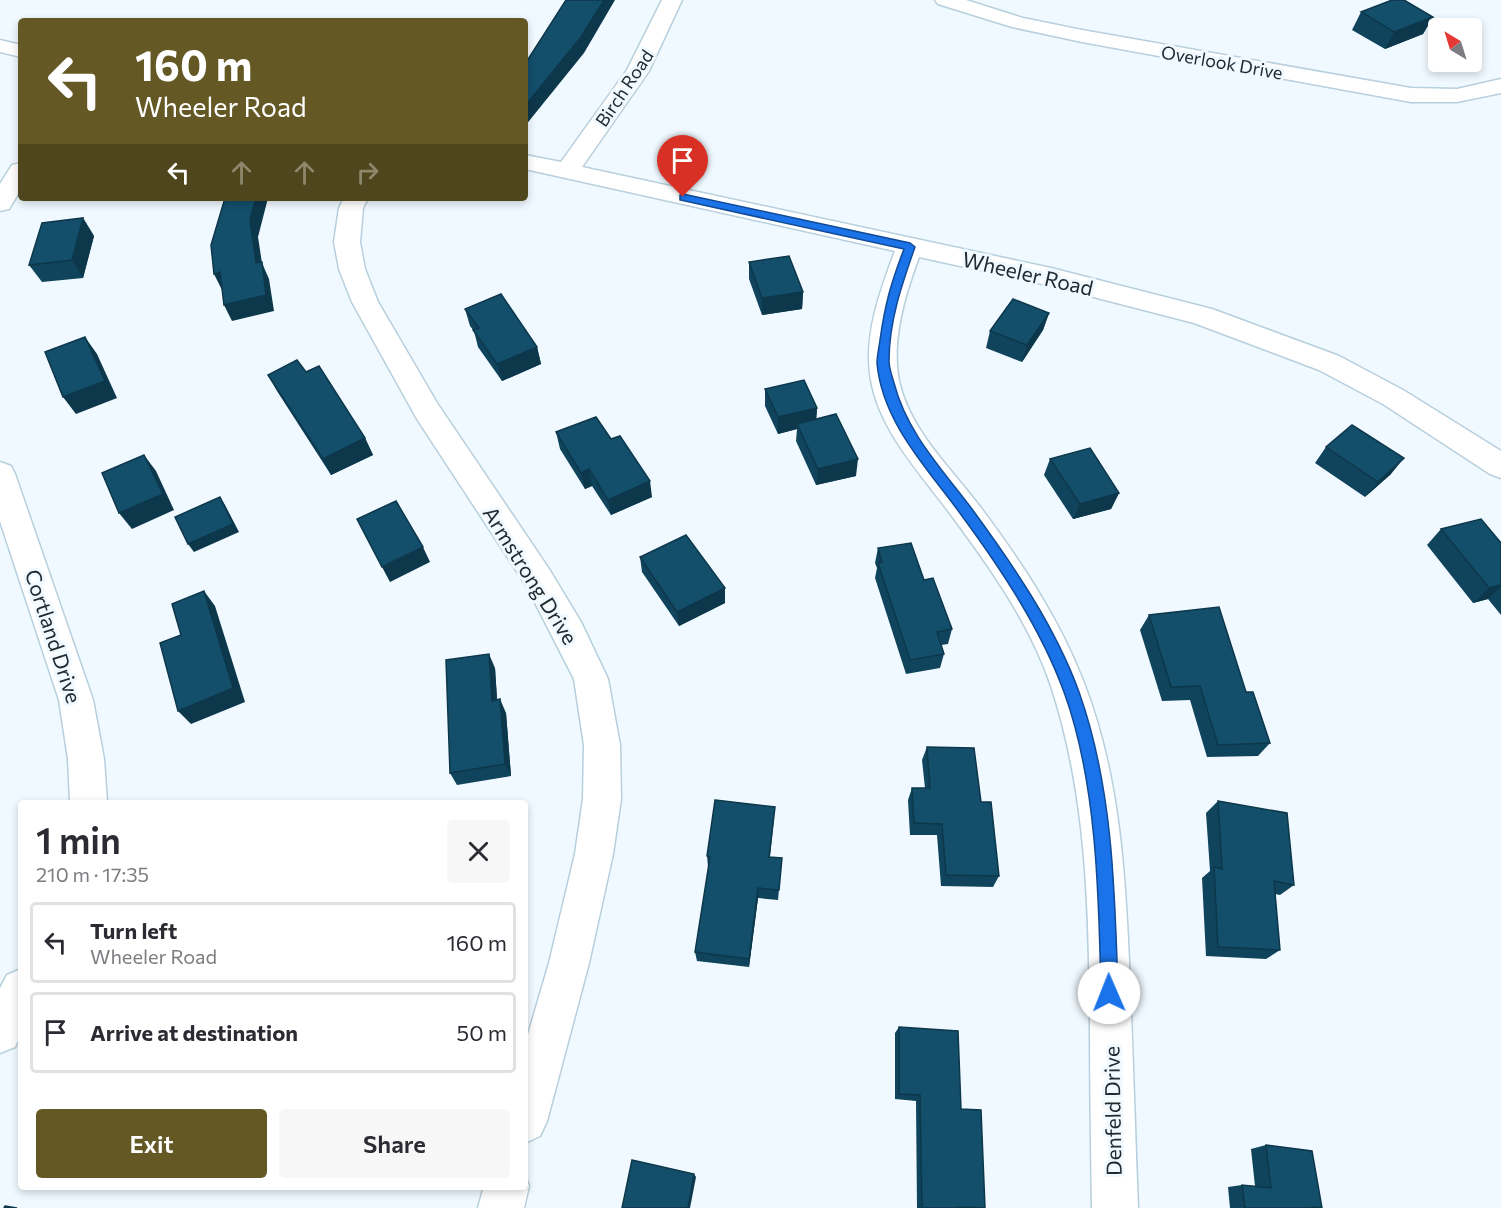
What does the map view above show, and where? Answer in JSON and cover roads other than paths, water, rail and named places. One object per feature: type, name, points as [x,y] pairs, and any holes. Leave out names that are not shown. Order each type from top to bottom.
[{"type":"street","name":"Birch Road","points":[[567,171],[638,71],[672,0]]},
{"type":"street","name":"Overlook Drive","points":[[945,0],[1019,23],[1082,36],[1411,95],[1448,97],[1483,93],[1501,86]]},
{"type":"street","points":[[0,46],[18,50]]},
{"type":"street","name":"Wheeler Road","points":[[528,163],[1051,277],[1202,316],[1258,334],[1329,363],[1393,397],[1468,442],[1501,466]]},
{"type":"street","points":[[0,203],[18,175]]},
{"type":"street","name":"Armstrong Drive","points":[[354,201],[351,208],[347,242],[352,269],[365,302],[427,411],[538,578],[569,632],[591,679],[602,745],[602,799],[594,854],[568,963],[528,1110]]},
{"type":"street","name":"Denfeld Drive","points":[[910,247],[891,298],[883,363],[894,407],[919,451],[967,512],[1013,579],[1048,640],[1072,693],[1087,750],[1100,822],[1108,922],[1115,1208]]},
{"type":"street","name":"Cortland Drive","points":[[0,474],[76,700],[86,759],[88,800]]},
{"type":"street","points":[[0,1032],[18,995]]},
{"type":"street","points":[[501,1208],[506,1190]]}]
